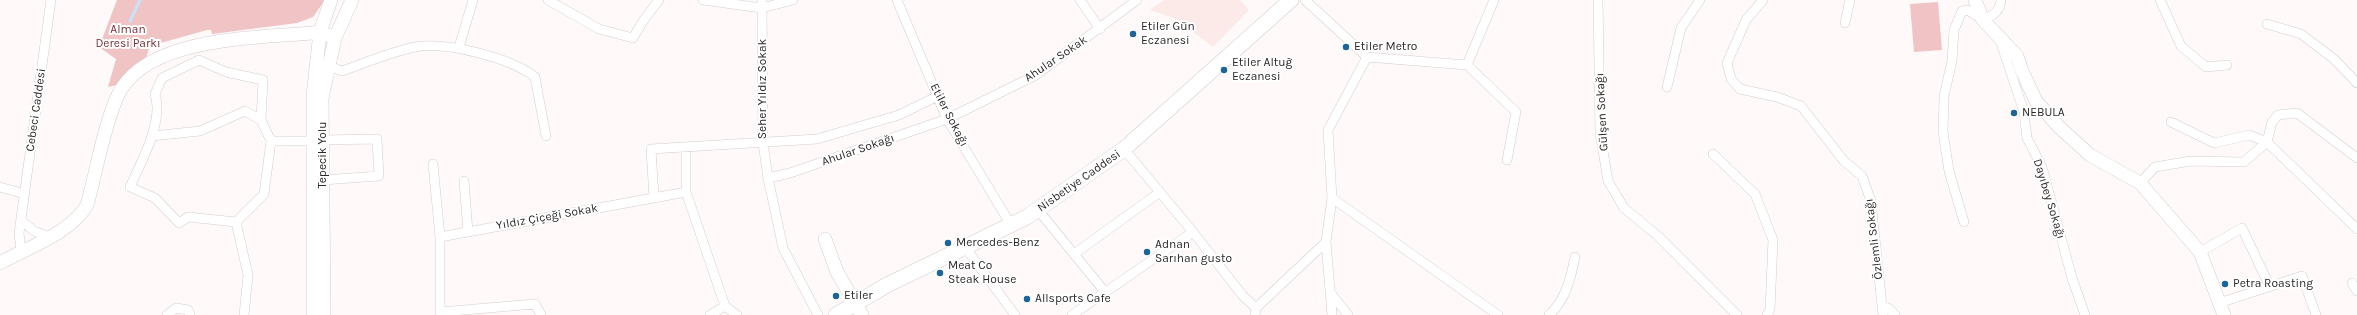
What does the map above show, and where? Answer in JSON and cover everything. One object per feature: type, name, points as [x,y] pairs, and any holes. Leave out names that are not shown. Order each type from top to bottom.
[{"type":"main road","name":"Nisbetiye Caddesi","points":[[836,315],[858,310],[887,285],[1038,210],[1124,149],[1291,0]]},
{"type":"street","name":"Cebeci Caddesi","points":[[21,251],[19,233],[22,221],[51,0]]},
{"type":"street","name":"Tepecik Yolu","points":[[324,315],[323,180],[313,96],[320,32],[324,16],[332,0]]},
{"type":"street","name":"Tepecik Yolu","points":[[313,315],[318,141],[322,98],[335,38],[352,0]]},
{"type":"street","points":[[459,47],[473,0]]},
{"type":"street","points":[[548,0],[599,29],[633,38],[642,21],[659,0]]},
{"type":"street","points":[[704,0],[762,4],[793,0]]},
{"type":"street","name":"Etiler Sokağı","points":[[897,0],[948,119],[1010,225]]},
{"type":"street","points":[[1080,0],[1100,28]]},
{"type":"street","name":"Ahular Sokak","points":[[948,119],[1036,75],[1137,0]]},
{"type":"street","points":[[1305,0],[1367,57],[1467,65],[1516,112],[1507,160]]},
{"type":"street","points":[[1467,65],[1494,0]]},
{"type":"street","name":"Gülşen Sokağı","points":[[1598,0],[1600,133],[1608,181],[1624,208],[1658,236],[1737,315]]},
{"type":"street","points":[[1667,87],[1681,28],[1700,0]]},
{"type":"street","name":"Özlemli Sokağı","points":[[1762,0],[1746,20],[1727,63],[1731,79],[1740,89],[1777,97],[1801,106],[1844,161],[1862,176],[1871,201],[1882,311],[1888,308],[1895,315]]},
{"type":"street","points":[[1845,23],[1850,0]]},
{"type":"street","points":[[1975,0],[1983,20]]},
{"type":"street","points":[[1983,20],[1996,14],[2001,8],[2001,0]]},
{"type":"street","points":[[2160,0],[2181,46],[2206,67],[2227,65]]},
{"type":"street","name":"Seher Yıldız Sokak","points":[[762,4],[763,143],[768,178],[783,248],[818,315]]},
{"type":"street","points":[[1964,222],[1949,171],[1943,132],[1944,96],[1952,61],[1954,30],[1962,11],[1968,10],[1983,20],[1999,39],[2013,49],[2036,101],[2059,127],[2090,155],[2140,183],[2200,252],[2222,309],[2269,285],[2302,276],[2316,315]]},
{"type":"street","points":[[324,16],[342,21]]},
{"type":"street","points":[[2267,24],[2301,34],[2334,59],[2357,83]]},
{"type":"street","points":[[0,263],[74,221],[87,205],[117,97],[133,76],[161,58],[203,43],[320,32],[335,38]]},
{"type":"street","name":"Dayıbey Sokağı","points":[[1999,39],[2024,112],[2027,138],[2042,167],[2072,278],[2085,315]]},
{"type":"street","points":[[329,66],[342,71],[416,47],[459,47],[514,64],[535,77],[546,136]]},
{"type":"street","points":[[1332,315],[1326,242],[1332,198],[1328,130],[1367,57]]},
{"type":"street","points":[[199,60],[226,72],[263,80],[261,120],[271,141],[264,194],[236,222],[188,217],[179,223],[155,198],[130,187],[152,136],[158,103],[154,94],[162,78],[199,60]]},
{"type":"street","name":"Ahular Sokağı","points":[[654,197],[651,149],[817,139],[899,115],[938,96]]},
{"type":"street","points":[[152,136],[200,132],[245,111],[261,120]]},
{"type":"street","points":[[2140,183],[2155,167],[2191,161],[2244,162],[2267,142],[2272,122],[2278,115],[2297,113],[2357,158]]},
{"type":"street","name":"Ahular Sokağı","points":[[768,178],[790,173],[948,119]]},
{"type":"street","points":[[2171,122],[2214,143],[2249,135],[2267,142],[2357,229]]},
{"type":"street","points":[[271,141],[377,139],[379,176],[323,180]]},
{"type":"street","points":[[686,147],[686,192],[725,306],[737,315]]},
{"type":"street","points":[[1124,149],[1256,311],[1326,242]]},
{"type":"street","points":[[1713,154],[1755,194],[1773,240],[1770,310],[1767,315]]},
{"type":"street","points":[[433,164],[440,237],[440,314],[536,304],[540,315]]},
{"type":"street","points":[[464,181],[468,232]]},
{"type":"street","points":[[0,187],[25,194]]},
{"type":"street","name":"Yıldız Çiçeği Sokak","points":[[440,237],[686,192]]},
{"type":"street","points":[[1074,254],[1160,192]]},
{"type":"street","points":[[1332,198],[1493,314]]},
{"type":"street","points":[[1038,210],[1105,292]]},
{"type":"street","points":[[22,221],[34,231],[49,236]]},
{"type":"street","points":[[236,222],[248,275],[244,315]]},
{"type":"street","points":[[2200,252],[2242,228],[2269,285]]},
{"type":"street","points":[[1072,315],[1193,232]]},
{"type":"street","points":[[825,239],[837,272],[858,310]]},
{"type":"street","points":[[965,247],[1015,315]]},
{"type":"street","points":[[1549,315],[1559,306],[1573,272],[1575,257]]},
{"type":"street","points":[[2352,283],[2357,291]]},
{"type":"street","points":[[1330,292],[1348,315]]},
{"type":"street","points":[[710,315],[725,306]]},
{"type":"street","points":[[167,315],[176,308],[188,310],[190,315]]},
{"type":"shaded area","points":[[1164,0],[1240,0],[1249,10],[1213,47],[1176,19],[1150,10]]},
{"type":"green space","name":"Alman Deresi Parkı","points":[[117,0],[325,0],[313,17],[297,23],[212,34],[211,30],[207,30],[150,46],[146,58],[132,67],[121,84],[108,87],[116,59],[99,47]]},
{"type":"green space","points":[[1938,2],[1942,50],[1914,52],[1910,4]]},
{"type":"waterway","points":[[130,21],[140,0]]},
{"type":"place","name":"Etiler Gün Eczanesi","points":[[1133,34]]},
{"type":"place","name":"Etiler Metro","points":[[1346,47]]},
{"type":"place","name":"Etiler Altuğ Eczanesi","points":[[1224,70]]},
{"type":"place","name":"NEBULA","points":[[2014,113]]},
{"type":"place","name":"Mercedes-Benz","points":[[948,243]]},
{"type":"place","name":"Adnan Sarıhan gusto","points":[[1147,252]]},
{"type":"place","name":"Meat Co Steak House","points":[[940,273]]},
{"type":"place","name":"Petra Roasting","points":[[2225,284]]},
{"type":"place","name":"Etiler","points":[[836,296]]},
{"type":"place","name":"Allsports Cafe","points":[[1027,299]]}]
